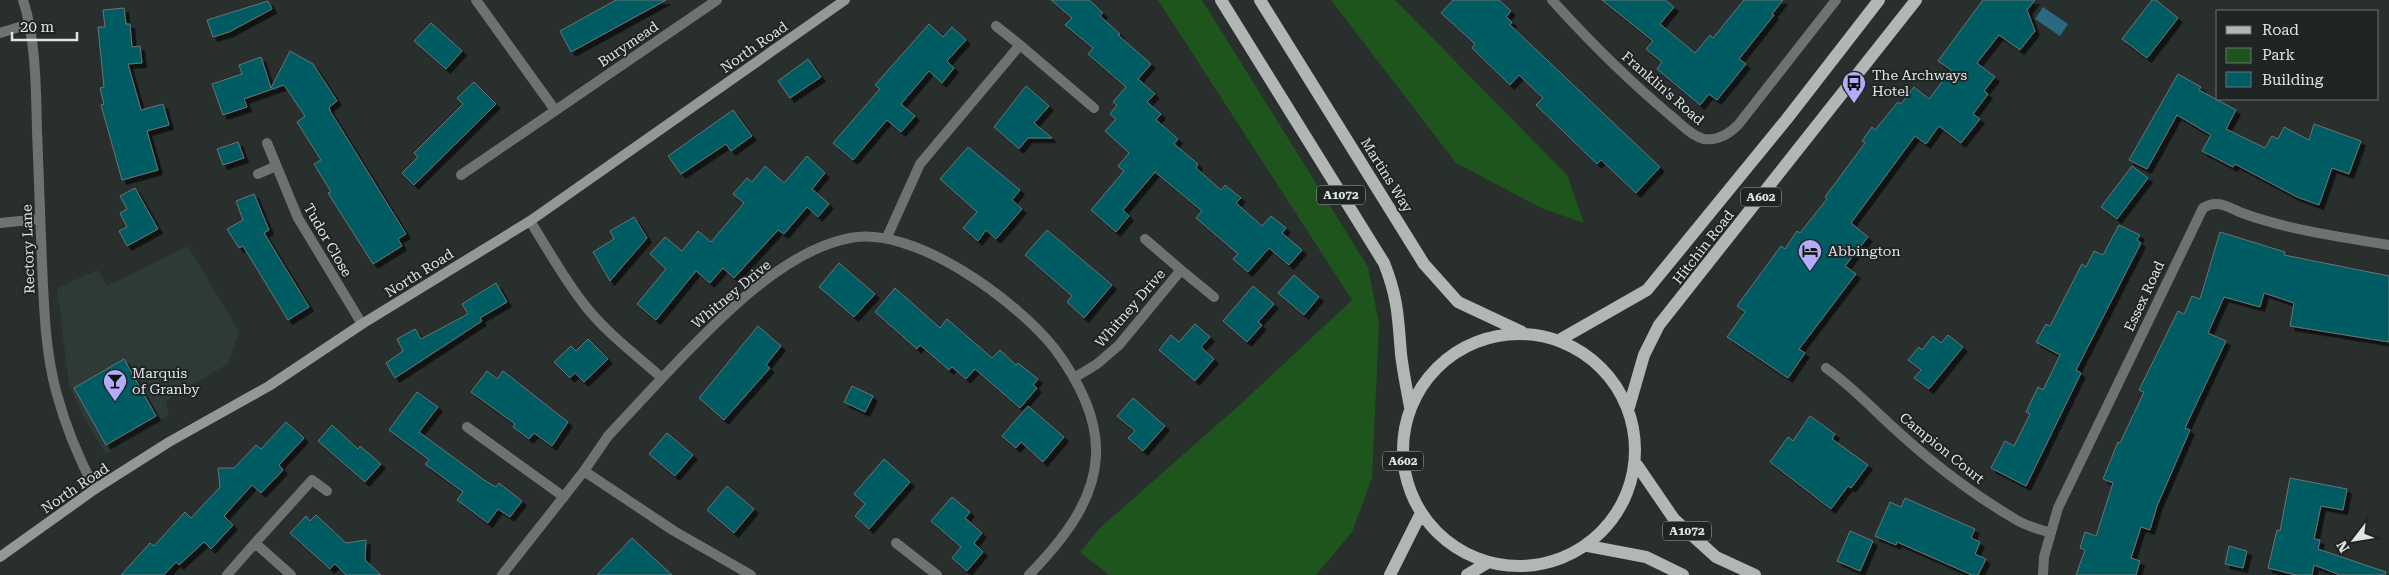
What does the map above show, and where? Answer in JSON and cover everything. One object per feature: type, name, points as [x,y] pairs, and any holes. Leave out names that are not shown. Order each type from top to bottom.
[{"type":"main road","name":"North Road","points":[[0,557],[95,489],[169,442],[269,386],[362,324],[530,221],[844,0]]},
{"type":"main road","name":"A1072","points":[[1221,0],[1384,263],[1394,287],[1400,315],[1402,355],[1410,407]]},
{"type":"main road","name":"Martins Way","points":[[1260,0],[1424,264],[1458,302],[1522,332]]},
{"type":"main road","name":"Hitchin Road","points":[[1561,339],[1648,290],[1786,120],[1879,0]]},
{"type":"main road","name":"Hitchin Road","points":[[1630,407],[1644,355],[1659,325],[1916,0]]},
{"type":"main road","name":"A602","points":[[1522,332],[1561,339],[1600,364],[1630,407],[1637,465],[1621,511],[1588,546],[1557,562],[1524,568],[1487,563],[1442,539],[1421,513],[1403,465],[1403,434],[1410,407],[1436,367],[1471,342],[1522,332]]},
{"type":"main road","name":"A1072","points":[[1637,465],[1674,519],[1716,557],[1755,575]]},
{"type":"main road","points":[[1390,575],[1421,513]]},
{"type":"main road","points":[[1588,546],[1646,558],[1683,575]]},
{"type":"main road","points":[[1468,575],[1487,563]]},
{"type":"street","name":"Rectory Lane","points":[[23,0],[29,24],[36,94],[44,318],[56,391],[85,470],[95,489]]},
{"type":"street","points":[[476,0],[555,110]]},
{"type":"street","name":"Burymead","points":[[461,175],[716,0]]},
{"type":"street","name":"Franklin's Road","points":[[1552,0],[1586,38],[1638,88],[1692,133],[1710,139],[1727,135],[1738,125],[1836,0]]},
{"type":"street","points":[[0,33],[29,24]]},
{"type":"street","points":[[996,26],[1094,108]]},
{"type":"street","points":[[887,237],[920,164],[959,115],[1020,45]]},
{"type":"street","name":"Tudor Close","points":[[267,144],[298,218],[362,324]]},
{"type":"street","points":[[258,174],[276,166]]},
{"type":"street","name":"Essex Road","points":[[2042,575],[2044,558],[2058,508],[2203,208],[2208,205],[2221,204],[2273,222],[2389,245]]},
{"type":"street","points":[[0,223],[40,220]]},
{"type":"street","points":[[530,221],[565,279],[588,309],[604,327],[662,378]]},
{"type":"street","name":"Whitney Drive","points":[[502,575],[564,497],[608,436],[662,378],[747,296],[792,263],[812,252],[849,238],[869,235],[887,237],[926,251],[958,267],[1009,305],[1036,328],[1055,350],[1074,378],[1087,404],[1094,430],[1096,458],[1092,481],[1081,509],[1063,536],[1029,575]]},
{"type":"street","name":"Whitney Drive","points":[[1144,239],[1214,297]]},
{"type":"street","name":"Whitney Drive","points":[[1074,378],[1103,360],[1120,345],[1181,270]]},
{"type":"street","name":"Campion Court","points":[[1826,368],[1858,393],[1945,470],[1975,493],[2016,520],[2050,533]]},
{"type":"street","points":[[467,427],[564,497]]},
{"type":"street","points":[[584,470],[674,531],[752,575]]},
{"type":"street","points":[[227,575],[312,480],[327,491]]},
{"type":"street","points":[[255,543],[291,575]]},
{"type":"street","points":[[896,543],[937,575]]},
{"type":"shaded area","points":[[188,246],[239,331],[229,363],[166,401],[169,415],[106,454],[84,418],[69,385],[57,288],[98,270],[107,286]]},
{"type":"green space","points":[[1158,0],[1202,0],[1368,267],[1379,324],[1372,478],[1352,532],[1316,575],[1109,575],[1080,552],[1101,527],[1244,401],[1352,300]]},
{"type":"green space","points":[[1331,0],[1395,0],[1567,175],[1584,223],[1541,208],[1456,163]]},
{"type":"water","points":[[2043,7],[2068,24],[2060,36],[2035,19]]},
{"type":"building","points":[[616,0],[666,0],[571,52],[560,31]]},
{"type":"building","points":[[1051,0],[1089,0],[1103,13],[1100,16],[1120,34],[1118,35],[1151,64],[1138,79],[1155,94],[1147,102],[1161,114],[1156,120],[1178,139],[1174,144],[1198,164],[1196,168],[1221,190],[1225,185],[1241,198],[1236,203],[1262,226],[1271,216],[1286,228],[1282,233],[1302,250],[1289,265],[1269,248],[1248,272],[1233,259],[1238,254],[1196,218],[1202,211],[1155,172],[1123,210],[1129,216],[1116,232],[1091,210],[1124,171],[1118,166],[1129,153],[1105,131],[1116,119],[1110,114],[1117,105],[1113,102],[1126,87],[1088,54],[1093,48],[1065,25],[1072,18]]},
{"type":"building","points":[[1453,0],[1499,0],[1511,11],[1506,17],[1512,22],[1510,25],[1660,167],[1636,193],[1601,160],[1597,164],[1536,105],[1543,98],[1519,75],[1510,85],[1472,48],[1475,44],[1441,13]]},
{"type":"building","points":[[1602,0],[1665,0],[1674,7],[1660,24],[1695,53],[1710,35],[1713,38],[1744,0],[1783,0],[1772,14],[1774,15],[1739,59],[1746,64],[1717,100],[1709,94],[1700,105],[1657,69],[1662,62],[1646,49],[1653,41]]},
{"type":"building","points":[[1983,0],[2035,0],[2027,10],[2035,31],[2020,50],[1999,35],[1977,63],[1995,77],[1984,91],[1988,94],[1973,114],[1980,119],[1961,143],[1939,126],[1926,144],[1915,136],[1851,223],[1868,237],[1845,266],[1856,274],[1799,349],[1805,353],[1788,378],[1727,337],[1745,312],[1737,306],[1781,246],[1785,249],[1797,231],[1800,233],[1827,199],[1825,197],[1865,143],[1862,141],[1872,127],[1875,130],[1898,102],[1901,104],[1914,87],[1929,99],[1951,70],[1938,61]]},
{"type":"building","points":[[2152,0],[2156,0],[2178,18],[2147,58],[2122,39]]},
{"type":"building","points":[[268,1],[272,9],[229,32],[213,37],[207,20]]},
{"type":"building","points":[[124,8],[126,24],[130,24],[132,47],[140,46],[142,63],[128,64],[141,110],[163,104],[169,125],[147,131],[158,170],[122,180],[101,105],[104,104],[100,88],[104,87],[98,27],[105,27],[103,10]]},
{"type":"building","points":[[431,23],[462,51],[446,69],[414,41]]},
{"type":"building","points":[[929,24],[943,37],[952,27],[966,40],[947,61],[954,68],[942,83],[929,71],[901,104],[915,116],[901,132],[887,120],[853,160],[833,143],[880,89],[875,85]]},
{"type":"building","points":[[290,51],[313,64],[337,101],[329,107],[330,111],[406,234],[398,239],[402,246],[373,264],[328,193],[331,192],[314,164],[321,160],[297,122],[305,116],[284,85],[244,99],[247,107],[223,115],[212,84],[242,74],[239,65],[261,57],[271,88]]},
{"type":"building","points":[[808,59],[821,77],[790,98],[778,81]]},
{"type":"building","points":[[2178,74],[2201,87],[2199,90],[2236,110],[2226,129],[2265,148],[2272,136],[2278,139],[2284,127],[2309,140],[2314,124],[2361,141],[2349,174],[2332,168],[2319,205],[2297,197],[2235,164],[2233,167],[2202,151],[2211,135],[2177,115],[2147,169],[2129,160]]},
{"type":"building","points":[[474,82],[496,104],[414,185],[402,173],[418,157],[414,153],[463,104],[457,98]]},
{"type":"building","points":[[1026,86],[1049,106],[1034,123],[1052,138],[1028,138],[1019,149],[994,127]]},
{"type":"building","points":[[733,110],[752,136],[731,151],[726,144],[681,174],[668,156]]},
{"type":"building","points":[[238,142],[244,158],[223,165],[217,149]]},
{"type":"building","points":[[968,147],[1020,190],[1012,200],[1022,209],[996,239],[986,230],[978,241],[963,228],[977,212],[940,179]]},
{"type":"building","points":[[807,156],[825,173],[812,189],[829,204],[818,217],[807,207],[784,234],[778,230],[734,278],[723,268],[710,283],[696,271],[656,320],[637,304],[666,269],[650,254],[665,237],[682,251],[698,231],[711,242],[744,203],[733,194],[747,178],[752,182],[765,166],[784,183]]},
{"type":"building","points":[[2132,166],[2148,178],[2117,219],[2101,207]]},
{"type":"building","points":[[135,188],[158,229],[127,246],[119,231],[127,227],[120,213],[127,209],[120,196]]},
{"type":"building","points":[[254,194],[269,230],[264,233],[309,307],[288,320],[243,246],[239,248],[227,229],[243,220],[236,201]]},
{"type":"building","points":[[634,217],[647,238],[610,281],[593,252],[614,239],[610,231]]},
{"type":"building","points":[[2119,225],[2140,235],[2137,240],[2141,243],[2076,370],[2081,373],[2026,486],[1991,468],[2005,441],[2014,446],[2030,414],[2026,412],[2038,387],[2043,390],[2060,355],[2036,342],[2046,324],[2050,326],[2082,264],[2086,267],[2094,251],[2103,255]]},
{"type":"building","points":[[1047,230],[1112,285],[1084,318],[1067,302],[1072,296],[1025,255]]},
{"type":"building","points":[[2220,232],[2285,252],[2284,255],[2389,276],[2389,342],[2290,326],[2294,303],[2264,293],[2260,307],[2224,297],[2208,333],[2226,341],[2185,428],[2190,430],[2157,506],[2150,530],[2141,527],[2131,558],[2140,561],[2136,575],[2076,575],[2085,550],[2080,548],[2085,532],[2096,536],[2113,483],[2103,479],[2118,442],[2120,443],[2144,392],[2139,390],[2178,311],[2184,314],[2192,296],[2200,299]]},
{"type":"building","points":[[839,263],[875,294],[854,317],[819,287]]},
{"type":"building","points":[[1294,275],[1319,297],[1304,315],[1278,293]]},
{"type":"building","points":[[496,283],[507,302],[480,318],[482,321],[395,378],[386,363],[403,351],[397,339],[415,329],[421,339],[468,314],[462,304]]},
{"type":"building","points":[[1253,286],[1274,304],[1258,322],[1262,325],[1247,342],[1223,321]]},
{"type":"building","points":[[895,288],[940,328],[947,319],[992,358],[1000,350],[1016,365],[1018,363],[1038,379],[1033,385],[1037,388],[1020,408],[975,369],[966,379],[952,367],[949,370],[920,345],[917,349],[875,312]]},
{"type":"building","points":[[1195,324],[1210,337],[1201,347],[1214,359],[1195,381],[1159,350],[1171,335],[1179,342]]},
{"type":"building","points":[[758,326],[781,346],[766,365],[770,368],[724,420],[699,398]]},
{"type":"building","points":[[1948,335],[1963,347],[1929,389],[1914,378],[1921,370],[1908,360],[1919,347],[1922,350],[1933,336],[1941,343]]},
{"type":"building","points":[[588,339],[608,359],[584,382],[575,373],[570,378],[554,362],[571,346],[576,351]]},
{"type":"building","name":"Marquis of Granby","points":[[124,359],[156,416],[106,445],[74,388]]},
{"type":"building","points":[[487,371],[497,379],[503,371],[568,422],[552,446],[534,433],[529,439],[513,427],[515,424],[471,392]]},
{"type":"building","points":[[852,386],[873,396],[865,412],[844,402]]},
{"type":"building","points":[[417,392],[438,407],[419,432],[484,480],[496,487],[499,483],[522,501],[510,517],[498,509],[488,523],[457,500],[463,492],[425,464],[429,460],[389,430]]},
{"type":"building","points":[[1133,398],[1165,426],[1143,451],[1128,438],[1135,431],[1117,416]]},
{"type":"building","points":[[1028,406],[1064,437],[1043,462],[1021,442],[1016,448],[1002,436]]},
{"type":"building","points":[[1810,416],[1835,434],[1832,439],[1868,465],[1851,488],[1848,486],[1831,509],[1770,462],[1788,437],[1793,441]]},
{"type":"building","points":[[286,422],[304,438],[279,465],[283,470],[261,493],[252,485],[224,516],[233,525],[211,549],[204,542],[179,565],[176,562],[164,575],[121,575],[150,543],[154,546],[185,512],[191,518],[220,487],[218,468],[234,468],[256,445],[261,449]]},
{"type":"building","points":[[332,425],[358,449],[360,446],[381,464],[365,482],[318,441]]},
{"type":"building","points":[[667,433],[693,455],[675,476],[649,454]]},
{"type":"building","points":[[884,459],[910,482],[869,529],[855,516],[865,504],[854,494]]},
{"type":"building","points":[[2290,478],[2347,489],[2343,510],[2321,506],[2314,539],[2320,540],[2318,549],[2386,572],[2385,575],[2340,575],[2314,565],[2312,575],[2296,575],[2268,568],[2277,530],[2280,531]]},
{"type":"building","points":[[727,486],[754,509],[734,533],[707,510]]},
{"type":"building","points":[[952,497],[970,512],[965,518],[982,533],[974,543],[983,552],[967,571],[952,558],[961,547],[931,521]]},
{"type":"building","points":[[1905,498],[1975,529],[1971,538],[1980,542],[1975,554],[1986,559],[1978,575],[1972,575],[1897,542],[1896,545],[1875,536],[1890,502],[1901,507]]},
{"type":"building","points":[[316,515],[346,543],[366,540],[365,560],[381,575],[346,575],[335,564],[330,569],[290,533],[306,516],[310,521]]},
{"type":"building","points":[[1850,531],[1873,541],[1860,571],[1837,561]]},
{"type":"building","points":[[632,538],[672,575],[597,575]]},
{"type":"building","points":[[2229,546],[2247,551],[2243,568],[2225,564]]},
{"type":"place","name":"The Archways Hotel","points":[[1854,104]]},
{"type":"place","name":"Abbington","points":[[1810,272]]},
{"type":"place","name":"Marquis of Granby","points":[[115,402]]}]
